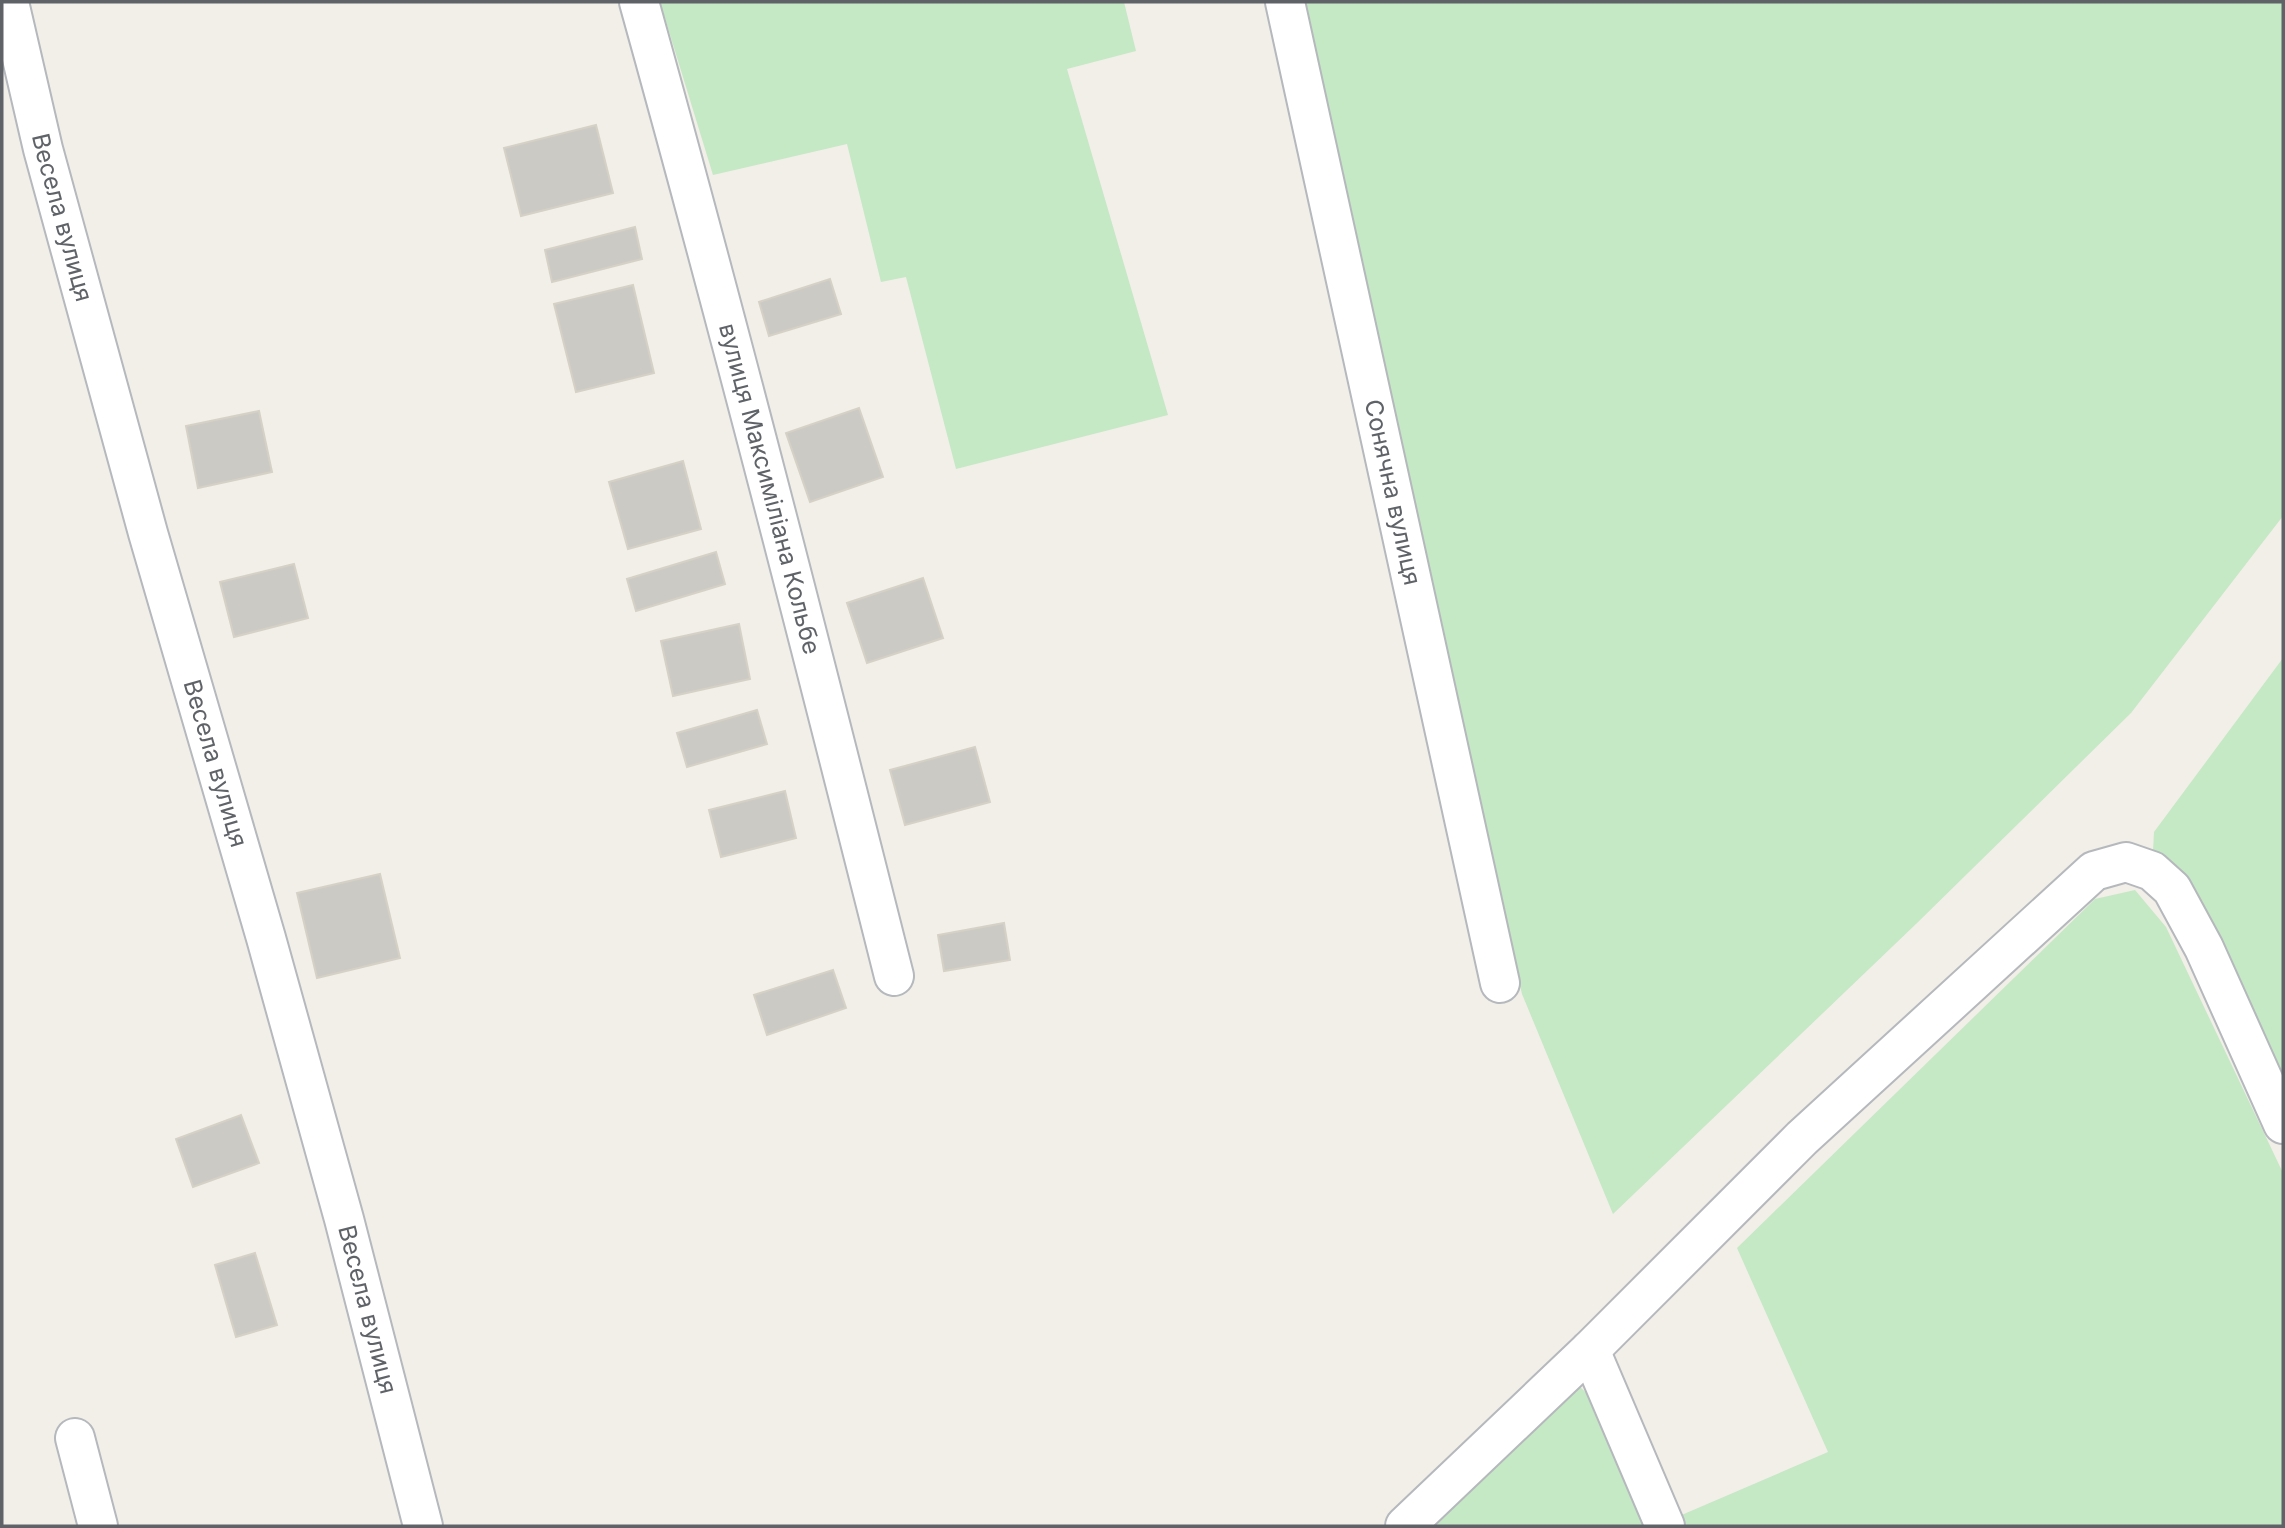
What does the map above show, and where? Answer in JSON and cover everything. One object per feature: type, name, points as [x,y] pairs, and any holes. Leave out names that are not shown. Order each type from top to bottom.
[{"type":"street","name":"Весела вулиця","points":[[9,2],[43,149],[114,400],[148,533],[266,938],[344,1219],[423,1526]]},
{"type":"street","name":"вулиця Максиміліана Кольбе","points":[[639,2],[770,485],[894,976]]},
{"type":"street","name":"Сонячна вулиця","points":[[1284,2],[1500,983]]},
{"type":"street","points":[[1405,1526],[1590,1350],[1802,1138],[2094,871],[2126,862],[2152,872],[2172,889],[2204,948],[2283,1124]]},
{"type":"street","points":[[1590,1350],[1665,1526]]},
{"type":"street","points":[[75,1438],[98,1526]]},
{"type":"green space","points":[[660,2],[1124,2],[1136,51],[1067,69],[1168,415],[956,469],[906,277],[881,282],[847,144],[713,175]]},
{"type":"green space","points":[[1279,2],[2283,2],[2283,516],[2131,713],[1916,924],[1613,1214],[1522,994]]},
{"type":"green space","points":[[2283,658],[2283,1124],[2152,871],[2154,832]]},
{"type":"green space","points":[[2135,890],[2166,927],[2283,1173],[2283,1526],[1656,1526],[1828,1452],[1737,1248],[2095,899]]},
{"type":"green space","points":[[1578,1385],[1619,1424],[1656,1526],[1428,1526]]},
{"type":"building","points":[[596,125],[613,193],[521,216],[504,148]]},
{"type":"building","points":[[635,227],[642,259],[552,282],[545,250]]},
{"type":"building","points":[[830,279],[841,314],[769,336],[759,302]]},
{"type":"building","points":[[633,285],[654,373],[576,392],[554,304]]},
{"type":"building","points":[[859,408],[883,477],[810,502],[786,433]]},
{"type":"building","points":[[259,411],[272,472],[198,488],[186,426]]},
{"type":"building","points":[[683,461],[701,529],[628,549],[609,482]]},
{"type":"building","points":[[716,552],[725,584],[636,611],[627,579]]},
{"type":"building","points":[[294,564],[308,618],[234,637],[220,582]]},
{"type":"building","points":[[923,578],[943,638],[867,663],[847,603]]},
{"type":"building","points":[[739,624],[750,679],[673,696],[661,641]]},
{"type":"building","points":[[757,710],[767,744],[687,767],[677,733]]},
{"type":"building","points":[[975,747],[990,802],[905,825],[890,770]]},
{"type":"building","points":[[785,791],[796,838],[721,857],[709,810]]},
{"type":"building","points":[[380,874],[400,958],[317,978],[297,893]]},
{"type":"building","points":[[1004,923],[1010,960],[944,971],[938,935]]},
{"type":"building","points":[[833,970],[846,1008],[767,1035],[754,995]]},
{"type":"building","points":[[241,1115],[259,1163],[193,1187],[176,1139]]},
{"type":"building","points":[[255,1253],[277,1325],[236,1337],[215,1265]]}]
